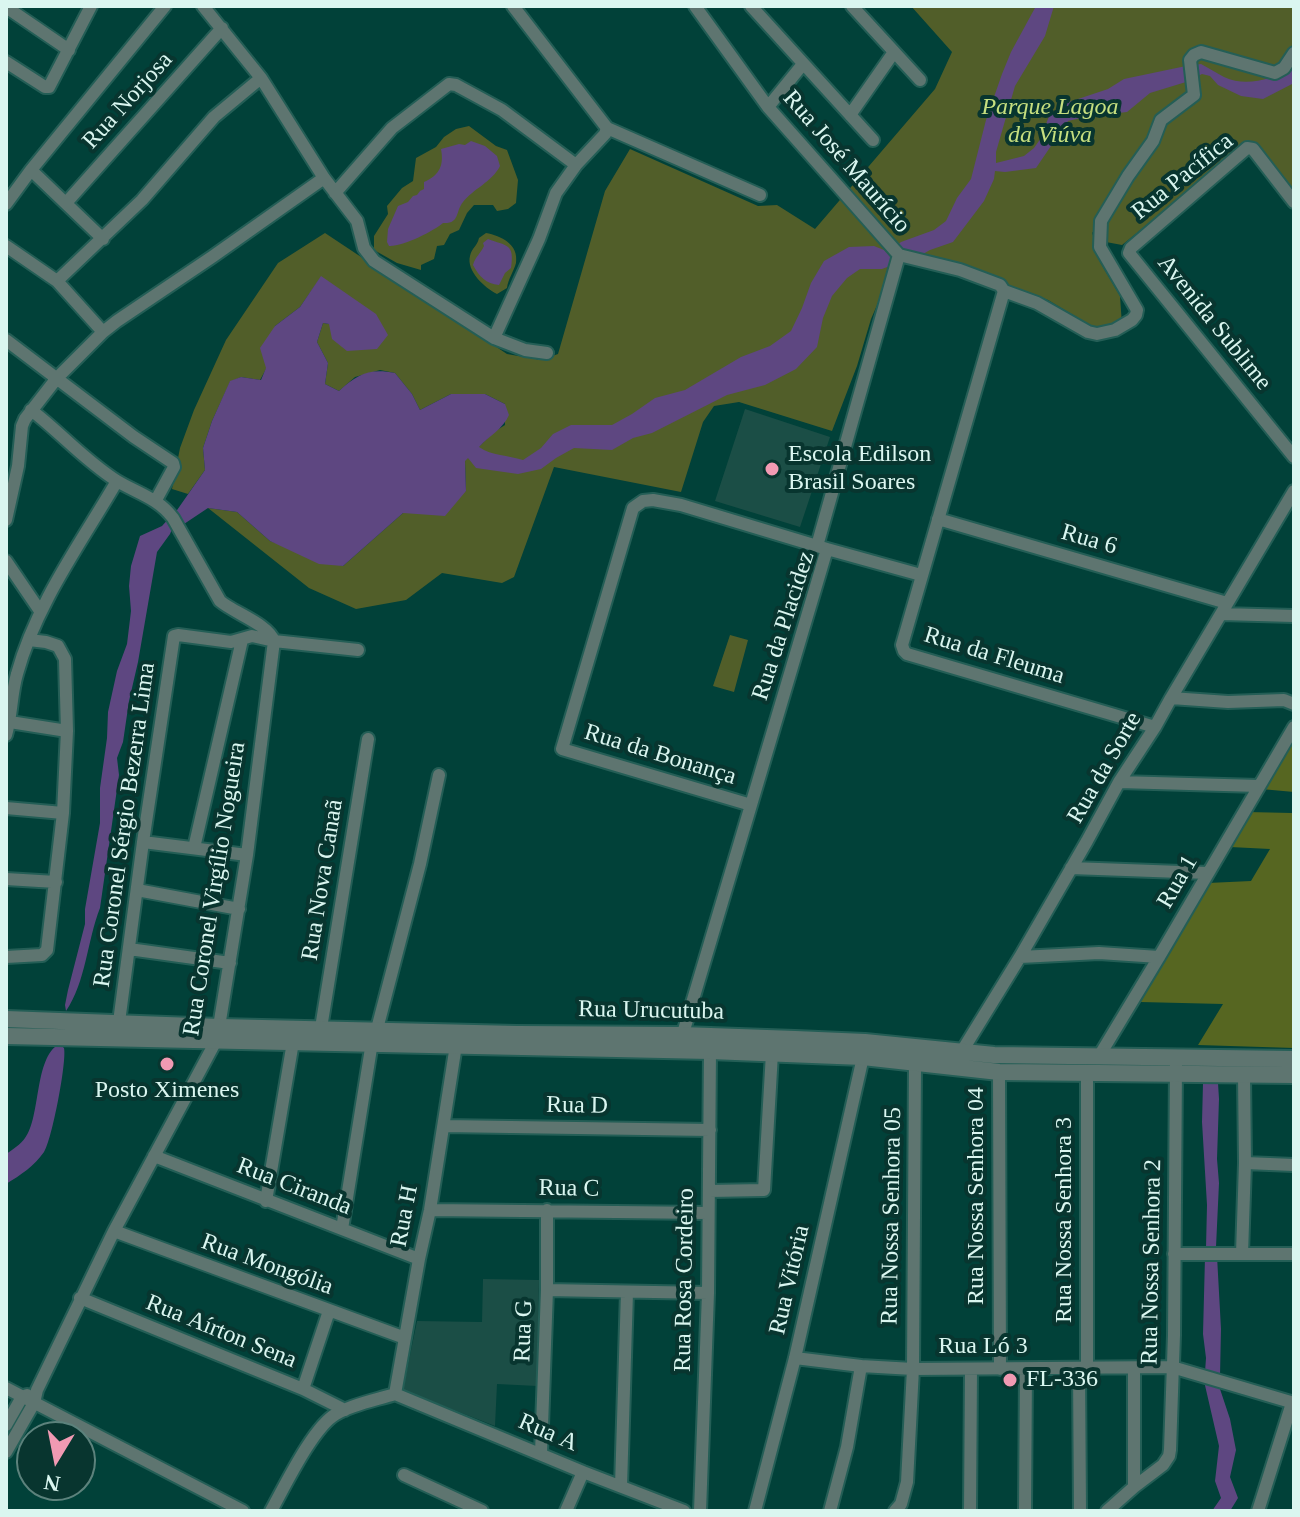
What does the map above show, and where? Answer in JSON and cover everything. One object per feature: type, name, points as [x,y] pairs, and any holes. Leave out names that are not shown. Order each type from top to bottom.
[{"type":"street","points":[[6,62],[48,87],[91,6]]},
{"type":"street","points":[[6,204],[165,6]]},
{"type":"street","points":[[203,6],[261,78],[324,178],[357,221],[368,255],[494,338],[525,350],[547,353]]},
{"type":"street","points":[[514,6],[607,128],[760,195]]},
{"type":"street","name":"Rua José Maurício","points":[[695,6],[768,107],[899,255],[960,270],[1000,285],[1004,291],[1037,303],[1088,332],[1115,330],[1136,315],[1137,310],[1100,247],[1100,225],[1128,176],[1153,141],[1161,120],[1194,95],[1192,57],[1201,52],[1275,73],[1284,68],[1294,53]]},
{"type":"street","points":[[751,6],[873,140]]},
{"type":"street","points":[[852,6],[920,80]]},
{"type":"street","points":[[6,7],[69,50]]},
{"type":"street","name":"Rua Norjosa","points":[[66,203],[222,28]]},
{"type":"street","points":[[850,115],[894,52]]},
{"type":"street","points":[[768,107],[803,64]]},
{"type":"street","points":[[57,281],[142,200],[214,117],[261,78]]},
{"type":"street","points":[[335,193],[392,128],[449,84],[502,110],[576,165]]},
{"type":"street","points":[[494,338],[539,239],[556,193],[607,128]]},
{"type":"street","name":"Rua Pacífica","points":[[1130,254],[1131,248],[1247,148],[1253,149],[1294,202]]},
{"type":"street","points":[[31,170],[103,239]]},
{"type":"street","points":[[6,520],[18,466],[22,426],[57,378],[103,332],[324,178]]},
{"type":"street","points":[[6,246],[57,281],[103,332]]},
{"type":"street","name":"Avenida Sublime","points":[[1130,254],[1294,457]]},
{"type":"street","points":[[822,548],[899,255]]},
{"type":"street","name":"Rua da Fleuma","points":[[1004,291],[921,575],[902,645],[904,651],[1155,727]]},
{"type":"street","points":[[6,340],[173,463],[174,467],[156,500]]},
{"type":"street","points":[[31,410],[117,481],[165,507],[220,601],[269,632],[274,641]]},
{"type":"street","points":[[6,431],[21,439]]},
{"type":"street","points":[[67,731],[8,729],[17,673],[40,611],[117,481]]},
{"type":"street","name":"Rua da Sorte","points":[[957,1060],[1294,491]]},
{"type":"street","name":"Rua da Bonança","points":[[680,1043],[751,805],[562,749],[633,508],[637,504],[653,500],[681,505],[822,548]]},
{"type":"street","name":"Rua 6","points":[[938,519],[1224,608],[1294,616]]},
{"type":"street","name":"Rua da Placidez","points":[[751,805],[822,548],[921,575]]},
{"type":"street","points":[[6,561],[40,611]]},
{"type":"street","name":"Rua Coronel Sérgio Bezerra Lima","points":[[119,1022],[175,635],[231,642],[242,640]]},
{"type":"street","points":[[194,848],[242,640],[252,636],[358,650]]},
{"type":"street","points":[[6,957],[42,955],[47,950],[63,813],[67,731],[65,659],[58,646],[29,640]]},
{"type":"street","name":"Rua Coronel Virgílio Nogueira","points":[[6,1452],[80,1298],[218,1033],[247,855],[274,641]]},
{"type":"street","points":[[1171,698],[1228,702],[1284,700],[1294,704]]},
{"type":"street","name":"Rua 1","points":[[1098,1058],[1294,727]]},
{"type":"street","name":"Rua Nova Canaã","points":[[321,1028],[368,739]]},
{"type":"street","points":[[342,1229],[375,1036],[420,864],[439,775]]},
{"type":"street","points":[[1119,782],[1259,786]]},
{"type":"street","points":[[6,808],[63,813]]},
{"type":"street","points":[[143,842],[247,855]]},
{"type":"street","points":[[1071,868],[1208,873]]},
{"type":"street","points":[[6,879],[56,882]]},
{"type":"street","points":[[137,890],[239,909]]},
{"type":"street","points":[[129,949],[230,963]]},
{"type":"street","points":[[1020,957],[1099,953],[1159,957]]},
{"type":"street","name":"Rua Urucutuba","points":[[6,1019],[119,1022],[293,1042],[375,1036],[680,1043],[865,1042],[912,1046],[999,1072],[1087,1072],[1294,1059]]},
{"type":"street","name":"Rua Urucutuba","points":[[6,1036],[321,1028],[456,1045],[517,1040]]},
{"type":"street","points":[[266,1201],[293,1042]]},
{"type":"street","name":"Rua Urucutuba","points":[[680,1043],[710,1051],[863,1057],[915,1064],[957,1060],[1098,1058],[1244,1075],[1294,1075]]},
{"type":"street","name":"Rua H","points":[[395,1394],[430,1210],[456,1045]]},
{"type":"street","name":"Rua Rosa Cordeiro","points":[[700,1511],[708,1293],[710,1051]]},
{"type":"street","points":[[709,1191],[764,1190],[772,1053]]},
{"type":"street","name":"Rua Vitória","points":[[755,1511],[795,1358],[863,1057]]},
{"type":"street","name":"Rua Nossa Senhora 05","points":[[895,1511],[901,1504],[907,1482],[913,1369],[915,1064]]},
{"type":"street","name":"Rua Nossa Senhora 2","points":[[1134,1487],[1163,1465],[1170,1450],[1176,1066]]},
{"type":"street","name":"Rua Nossa Senhora 04","points":[[999,1072],[1000,1369]]},
{"type":"street","name":"Rua Nossa Senhora 3","points":[[1080,1511],[1087,1072]]},
{"type":"street","points":[[1242,1254],[1244,1075]]},
{"type":"street","name":"Rua D","points":[[444,1126],[710,1130]]},
{"type":"street","name":"Rua Ciranda","points":[[154,1156],[419,1259]]},
{"type":"street","points":[[1245,1163],[1294,1165]]},
{"type":"street","name":"Rua C","points":[[430,1210],[708,1213]]},
{"type":"street","name":"Rua G","points":[[541,1453],[547,1210]]},
{"type":"street","name":"Rua Mongólia","points":[[114,1231],[405,1338]]},
{"type":"street","points":[[1174,1254],[1294,1254]]},
{"type":"street","points":[[547,1290],[708,1293]]},
{"type":"street","points":[[621,1486],[627,1292]]},
{"type":"street","name":"Rua Aírton Sena","points":[[80,1298],[303,1389],[345,1410]]},
{"type":"street","points":[[303,1389],[329,1311]]},
{"type":"street","name":"Rua Ló 3","points":[[795,1358],[913,1369],[1172,1367],[1293,1403]]},
{"type":"street","points":[[830,1511],[847,1447],[861,1366]]},
{"type":"street","points":[[1107,1511],[1134,1487],[1134,1368]]},
{"type":"street","points":[[1025,1511],[1026,1369]]},
{"type":"street","points":[[970,1511],[971,1370]]},
{"type":"street","points":[[6,1388],[31,1397],[243,1511]]},
{"type":"street","points":[[271,1511],[320,1427],[345,1410],[395,1394]]},
{"type":"street","name":"Rua A","points":[[395,1394],[684,1511]]},
{"type":"street","name":"Rua Coronel Virgílio Nogueira","points":[[6,1425],[31,1397]]},
{"type":"street","points":[[1258,1511],[1293,1403]]},
{"type":"street","points":[[566,1511],[583,1472]]},
{"type":"street","points":[[404,1475],[482,1511]]},
{"type":"shaded area","points":[[1036,6],[1054,6],[1045,36],[1015,86],[996,152],[996,163],[1024,156],[1034,148],[1049,116],[1063,104],[1108,89],[1124,79],[1186,66],[1188,79],[1150,93],[1127,112],[1068,121],[1036,168],[995,171],[984,201],[953,242],[914,259],[894,248],[901,242],[934,230],[946,221],[971,179],[1002,74]]},
{"type":"shaded area","points":[[1201,64],[1224,77],[1242,82],[1276,76],[1294,69],[1294,83],[1263,99],[1241,96],[1218,85],[1210,76],[1202,74],[1196,77],[1194,65]]},
{"type":"shaded area","points":[[471,141],[485,146],[497,156],[500,166],[497,172],[463,202],[452,222],[443,223],[409,241],[389,246],[388,229],[398,206],[417,195],[424,189],[424,182],[437,173],[442,160],[441,149]]},
{"type":"shaded area","points":[[488,239],[508,247],[512,254],[511,268],[499,285],[483,279],[473,265]]},
{"type":"shaded area","points":[[874,246],[884,250],[892,259],[890,266],[860,269],[847,278],[832,296],[823,318],[817,347],[796,369],[765,385],[727,395],[612,450],[574,448],[541,469],[518,474],[476,468],[468,458],[465,461],[466,491],[445,516],[403,513],[343,566],[319,564],[270,541],[237,512],[208,508],[184,524],[175,513],[205,470],[203,448],[230,381],[241,377],[261,380],[266,368],[260,348],[275,326],[300,307],[321,276],[376,314],[388,335],[377,349],[347,351],[332,339],[329,324],[323,323],[317,342],[328,363],[325,384],[339,391],[364,374],[378,371],[395,373],[420,410],[451,394],[485,394],[505,404],[509,415],[479,447],[523,460],[541,448],[553,434],[571,425],[612,425],[655,398],[685,390],[741,357],[770,346],[791,331],[824,261],[849,247]]},
{"type":"shaded area","name":"Escola Edilson Brasil Soares","points":[[745,409],[830,437],[800,527],[715,501]]},
{"type":"shaded area","points":[[171,516],[175,522],[157,552],[123,742],[117,758],[119,775],[100,908],[78,987],[66,1011],[68,990],[85,924],[100,823],[100,788],[108,712],[127,644],[131,566],[140,536],[162,526]]},
{"type":"shaded area","points":[[59,1044],[64,1048],[63,1068],[47,1145],[32,1166],[6,1184],[6,1154],[25,1138],[30,1129],[45,1062]]},
{"type":"shaded area","points":[[1203,1083],[1218,1083],[1219,1099],[1216,1247],[1206,1248],[1207,1205]]},
{"type":"shaded area","points":[[1217,1256],[1220,1376],[1205,1372],[1203,1334],[1205,1257]]},
{"type":"shaded area","points":[[483,1279],[539,1280],[537,1386],[497,1384],[495,1426],[403,1390],[417,1321],[482,1322]]},
{"type":"shaded area","points":[[1204,1381],[1219,1386],[1230,1419],[1236,1450],[1230,1477],[1238,1498],[1230,1511],[1212,1511],[1221,1498],[1215,1481],[1219,1446]]},
{"type":"green space","name":"Parque Lagoa da Viúva","points":[[911,6],[1294,6],[1294,195],[1251,141],[1122,245],[1106,242],[1092,232],[1100,262],[1120,296],[1122,325],[1096,329],[1048,300],[966,269],[898,257],[871,319],[832,431],[739,402],[714,406],[703,422],[681,492],[554,467],[514,577],[502,583],[442,573],[406,600],[356,609],[309,588],[208,508],[237,512],[270,541],[343,566],[403,513],[466,491],[465,460],[505,425],[505,404],[485,394],[451,394],[420,410],[395,373],[380,370],[355,377],[339,391],[325,384],[328,363],[317,342],[323,323],[329,324],[321,277],[300,307],[275,326],[266,369],[260,380],[241,377],[230,382],[203,448],[205,470],[188,494],[172,489],[180,448],[226,340],[278,263],[325,233],[507,354],[541,360],[558,354],[605,191],[630,149],[758,206],[777,205],[815,229],[935,89],[952,52]]},
{"type":"green space","points":[[469,126],[496,146],[507,150],[518,180],[516,203],[508,209],[497,211],[493,205],[474,205],[459,230],[450,234],[444,245],[437,246],[434,259],[421,265],[421,270],[397,263],[374,250],[374,236],[388,214],[387,206],[402,188],[413,181],[416,158],[436,147],[456,129]]},
{"type":"green space","points":[[486,233],[508,242],[516,256],[507,288],[497,294],[478,278],[470,262],[479,238]]},
{"type":"green space","points":[[730,635],[748,640],[734,692],[713,686]]},
{"type":"green space","points":[[1294,733],[1294,792],[1261,789]]},
{"type":"green space","points":[[1294,809],[1294,1048],[1198,1045],[1223,1004],[1140,1002],[1208,883],[1251,881],[1270,849],[1230,847],[1247,812],[1292,813]]},
{"type":"place","name":"Escola Edilson Brasil Soares","points":[[772,469]]},
{"type":"place","name":"Posto Ximenes","points":[[167,1064]]},
{"type":"place","name":"FL-336","points":[[1010,1380]]}]
